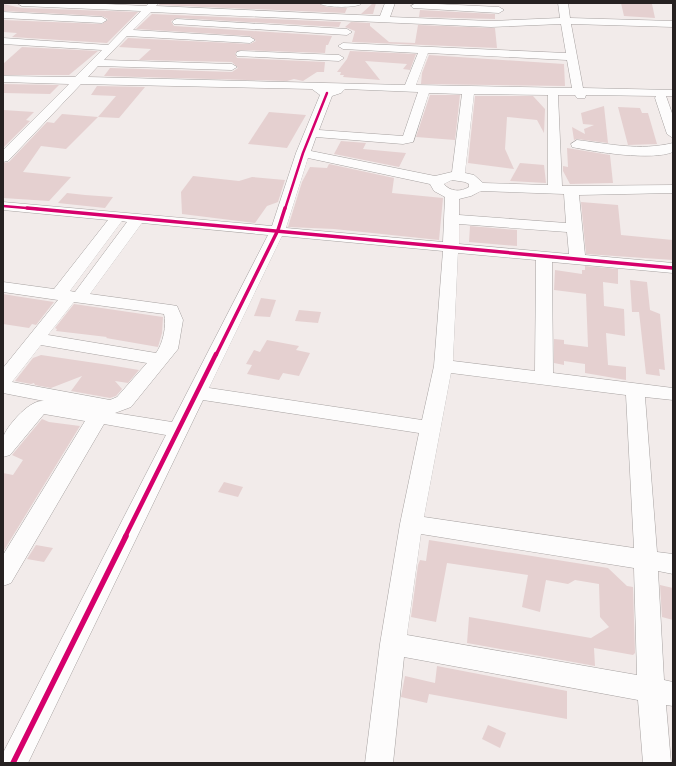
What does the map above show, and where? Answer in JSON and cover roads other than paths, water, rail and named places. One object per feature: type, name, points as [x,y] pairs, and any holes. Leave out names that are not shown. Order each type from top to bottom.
[{"type":"street","points":[[22,3],[117,7],[152,5],[268,14],[491,24],[565,21],[673,24]]},
{"type":"street","points":[[219,11],[225,3]]},
{"type":"street","points":[[280,14],[286,3]]},
{"type":"street","points":[[14,763],[278,230],[311,133],[330,85],[357,4],[324,3]]},
{"type":"street","points":[[384,19],[390,3]]},
{"type":"street","points":[[564,3],[565,21],[580,94]]},
{"type":"street","points":[[20,42],[66,5]]},
{"type":"street","points":[[3,158],[112,48],[152,5]]},
{"type":"street","points":[[413,21],[417,5],[498,10]]},
{"type":"street","points":[[93,29],[117,7]]},
{"type":"street","points":[[175,40],[201,10]]},
{"type":"street","points":[[221,83],[268,14]]},
{"type":"street","points":[[3,15],[102,20]]},
{"type":"street","points":[[138,20],[153,21]]},
{"type":"street","points":[[168,22],[347,32]]},
{"type":"street","points":[[126,33],[175,40],[250,40]]},
{"type":"street","points":[[75,45],[85,37]]},
{"type":"street","points":[[3,41],[112,48]]},
{"type":"street","points":[[343,46],[572,57]]},
{"type":"street","points":[[410,89],[424,51]]},
{"type":"street","points":[[242,54],[339,58]]},
{"type":"street","points":[[155,65],[164,55]]},
{"type":"street","points":[[96,63],[232,67]]},
{"type":"street","points":[[3,79],[76,83],[330,85],[423,93],[553,96],[580,94],[673,93]]},
{"type":"street","points":[[3,83],[221,83],[330,85],[667,98],[673,134]]},
{"type":"street","points":[[311,133],[403,140],[408,139],[423,93]]},
{"type":"street","points":[[379,763],[393,644],[411,524],[443,366],[452,219],[449,184],[468,94]]},
{"type":"street","points":[[553,96],[555,189]]},
{"type":"street","points":[[577,144],[655,152],[670,150],[673,147]]},
{"type":"street","points":[[304,153],[449,184],[469,193],[476,187],[571,190],[673,189]]},
{"type":"street","points":[[449,184],[473,181],[476,187]]},
{"type":"street","points":[[571,190],[577,259]]},
{"type":"street","points":[[3,206],[278,230],[673,268],[673,271]]},
{"type":"street","points":[[69,297],[119,216]]},
{"type":"street","points":[[3,381],[69,297],[138,218]]},
{"type":"street","points":[[452,219],[574,228]]},
{"type":"street","points":[[544,256],[544,378]]},
{"type":"street","points":[[3,287],[171,310],[174,320],[169,348],[124,402],[111,407],[3,387]]},
{"type":"street","points":[[36,339],[160,359]]},
{"type":"street","points":[[443,366],[673,394]]},
{"type":"street","points":[[635,390],[646,560],[662,692],[657,763]]},
{"type":"street","points":[[197,393],[430,428]]},
{"type":"street","points":[[3,450],[32,412],[40,407],[179,430]]},
{"type":"street","points":[[3,576],[98,417]]},
{"type":"street","points":[[411,524],[673,564]]},
{"type":"street","points":[[393,644],[662,692]]}]
